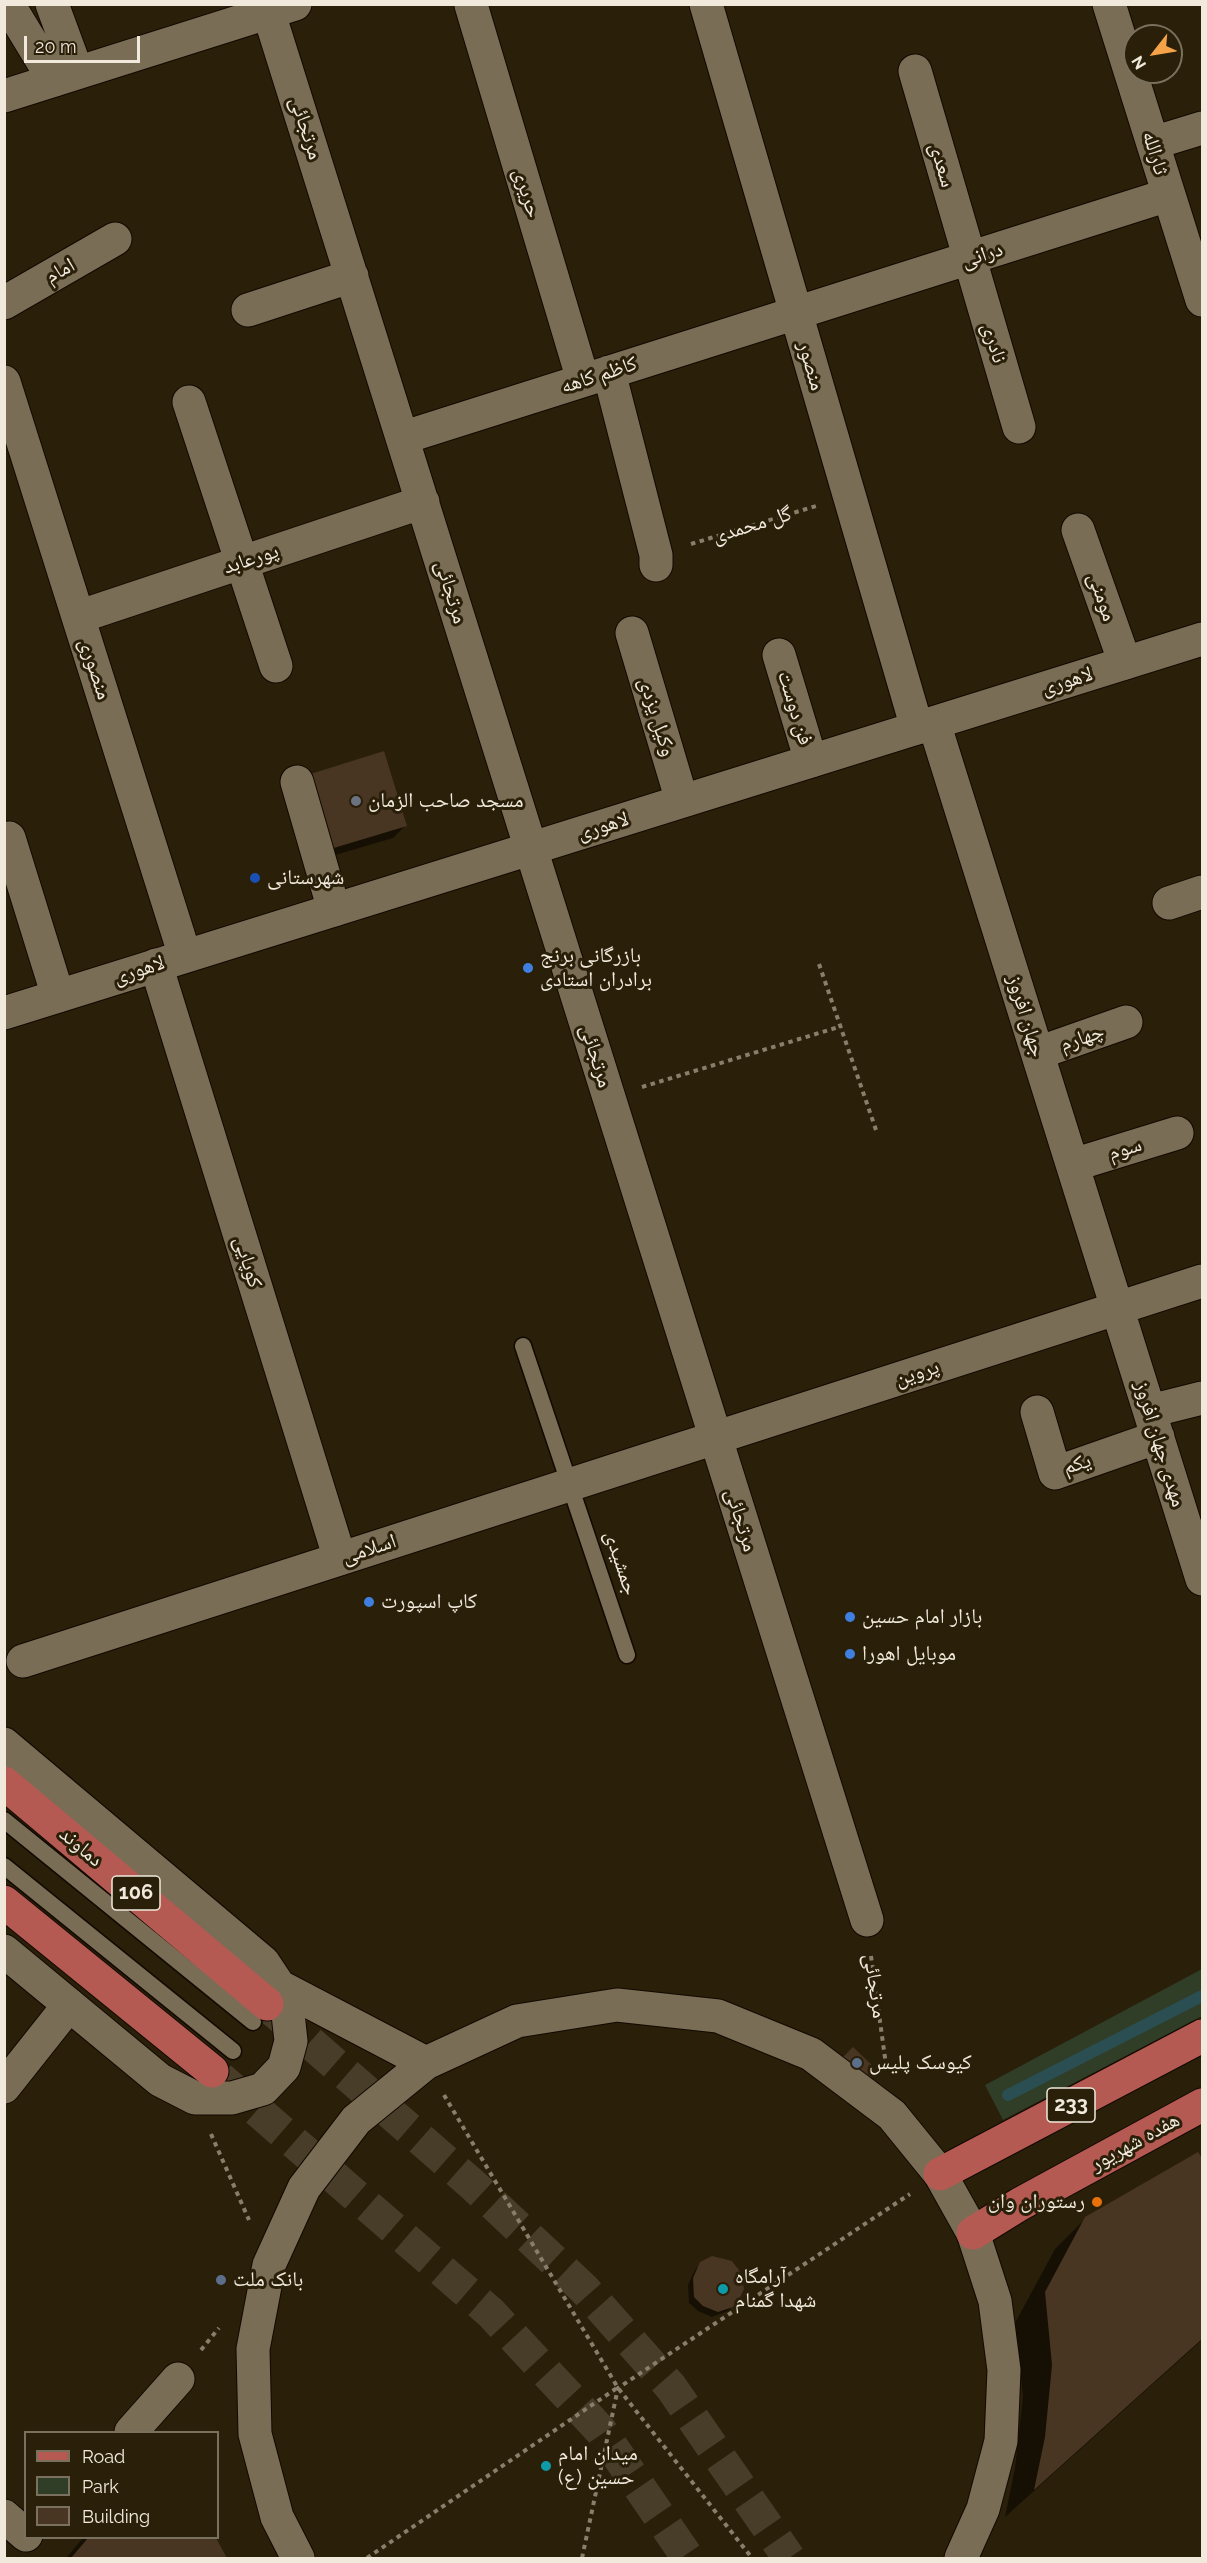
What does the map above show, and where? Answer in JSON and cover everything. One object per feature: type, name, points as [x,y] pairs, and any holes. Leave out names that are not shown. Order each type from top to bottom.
[{"type":"main road","name":"دماوند","points":[[4,1783],[266,2004]]},
{"type":"main road","points":[[4,1902],[213,2074]]},
{"type":"main road","name":"233","points":[[940,2174],[1203,2036]]},
{"type":"main road","name":"هفده شهریور","points":[[973,2233],[1020,2204],[1203,2105]]},
{"type":"street","points":[[8,4],[65,76]]},
{"type":"street","points":[[52,4],[65,76]]},
{"type":"street","name":"منصور","points":[[705,4],[849,495],[925,726]]},
{"type":"street","name":"حریری","points":[[471,5],[596,376]]},
{"type":"street","name":"ثارالله","points":[[1114,6],[1168,195],[1200,284]]},
{"type":"street","points":[[4,96],[277,7]]},
{"type":"street","name":"مرتجائی","points":[[277,7],[352,276],[867,1920]]},
{"type":"street","name":"سعدی","points":[[915,71],[969,259]]},
{"type":"street","points":[[1153,143],[1203,128]]},
{"type":"street","name":"درانی","points":[[795,313],[1168,195]]},
{"type":"street","name":"امام","points":[[4,303],[115,239]]},
{"type":"street","name":"نادری","points":[[969,259],[1019,427]]},
{"type":"street","points":[[248,310],[352,276]]},
{"type":"street","name":"کاظم کاهه","points":[[402,438],[795,313]]},
{"type":"street","points":[[596,376],[656,560]]},
{"type":"street","name":"منصوری","points":[[4,382],[78,617],[170,961]]},
{"type":"street","points":[[189,402],[276,666]]},
{"type":"street","name":"پورعابد","points":[[78,617],[423,502]]},
{"type":"street","name":"مومنی","points":[[1078,530],[1125,663]]},
{"type":"street","name":"وکیل یزدی","points":[[632,633],[682,801]]},
{"type":"street","name":"لاهوری","points":[[4,1013],[1203,639]]},
{"type":"street","name":"فن دوست","points":[[779,655],[812,761]]},
{"type":"street","name":"جهان افروز","points":[[925,726],[1038,1053],[1118,1309]]},
{"type":"street","points":[[297,782],[334,910]]},
{"type":"street","points":[[9,838],[58,996]]},
{"type":"street","points":[[1169,903],[1203,892]]},
{"type":"street","name":"کوپایی","points":[[170,961],[340,1558]]},
{"type":"street","name":"چهارم","points":[[1038,1053],[1126,1022]]},
{"type":"street","name":"سوم","points":[[1073,1165],[1177,1133]]},
{"type":"street","name":"پروین","points":[[716,1438],[1203,1281]]},
{"type":"street","name":"مهدی جهان افروز","points":[[1118,1309],[1203,1579]]},
{"type":"street","points":[[1154,1424],[1203,1398]]},
{"type":"street","name":"یکم","points":[[1037,1412],[1054,1473],[1154,1424]]},
{"type":"street","name":"اسلامی","points":[[23,1661],[716,1438]]},
{"type":"street","points":[[4,1744],[263,1962],[266,2004]]},
{"type":"street","points":[[4,1951],[160,2080],[213,2074],[232,2098],[263,2089],[284,2067],[291,2041],[288,2014],[266,2004]]},
{"type":"street","points":[[266,2004],[426,2063]]},
{"type":"street","points":[[4,2087],[69,2005]]},
{"type":"street","points":[[298,2559],[277,2517],[255,2434],[253,2349],[270,2265],[304,2187],[356,2120],[426,2063],[517,2021],[617,2005],[718,2016],[812,2054],[892,2115],[940,2174],[973,2233],[995,2301],[1004,2370],[1000,2441],[983,2509],[960,2559]]},
{"type":"street","points":[[133,2431],[178,2379]]},
{"type":"street","points":[[5,2517],[24,2533]]},
{"type":"lane","name":"جمشیدی","points":[[523,1346],[627,1655]]},
{"type":"lane","points":[[4,1820],[266,2004]]},
{"type":"lane","points":[[4,1866],[213,2074]]},
{"type":"path","name":"گل محمدی","points":[[656,560],[849,495]]},
{"type":"path","points":[[819,964],[876,1130]]},
{"type":"path","points":[[609,1097],[842,1026]]},
{"type":"path","name":"مرتجائی","points":[[867,1920],[892,2115]]},
{"type":"path","points":[[426,2063],[618,2388],[752,2559]]},
{"type":"path","points":[[213,2074],[270,2265]]},
{"type":"path","points":[[367,2559],[618,2388],[940,2174]]},
{"type":"path","points":[[582,2559],[618,2388]]},
{"type":"green space","points":[[1202,1969],[1202,2016],[1003,2120],[985,2085]]},
{"type":"building","name":"مسجد صاحب الزمان","points":[[384,751],[407,826],[327,850],[304,776]]},
{"type":"building","name":"کیوسک پلیس","points":[[853,2047],[873,2066],[870,2080],[841,2059]]},
{"type":"building","points":[[1198,2152],[1202,2158],[1202,2339],[1034,2490],[1045,2437],[1052,2365],[1045,2292],[1085,2217]]},
{"type":"building","points":[[712,2256],[732,2261],[741,2273],[744,2289],[736,2306],[718,2312],[703,2306],[694,2297],[693,2278],[700,2262]]},
{"type":"building","points":[[87,2539],[217,2539],[227,2558],[71,2558]]},
{"type":"waterway","points":[[1008,2095],[1202,1996]]},
{"type":"tunnel","points":[[273,2010],[473,2185],[584,2289],[671,2387],[789,2558]]},
{"type":"tunnel","points":[[220,2078],[491,2313],[601,2431],[688,2558]]},
{"type":"place","name":"مسجد صاحب الزمان","points":[[356,801]]},
{"type":"place","name":"شهرستانی","points":[[255,878]]},
{"type":"place","name":"بازرگانی برنج برادران استادی","points":[[528,968]]},
{"type":"place","name":"کاپ اسپورت","points":[[369,1602]]},
{"type":"place","name":"بازار امام حسین","points":[[850,1617]]},
{"type":"place","name":"موبایل اهورا","points":[[850,1654]]},
{"type":"place","name":"کیوسک پلیس","points":[[857,2063]]},
{"type":"place","name":"رستوران وان","points":[[1097,2202]]},
{"type":"place","name":"بانک ملت","points":[[221,2280]]},
{"type":"place","name":"آرامگاه شهدا گمنام","points":[[723,2289]]},
{"type":"place","name":"میدان امام حسین (ع)","points":[[546,2466]]}]
